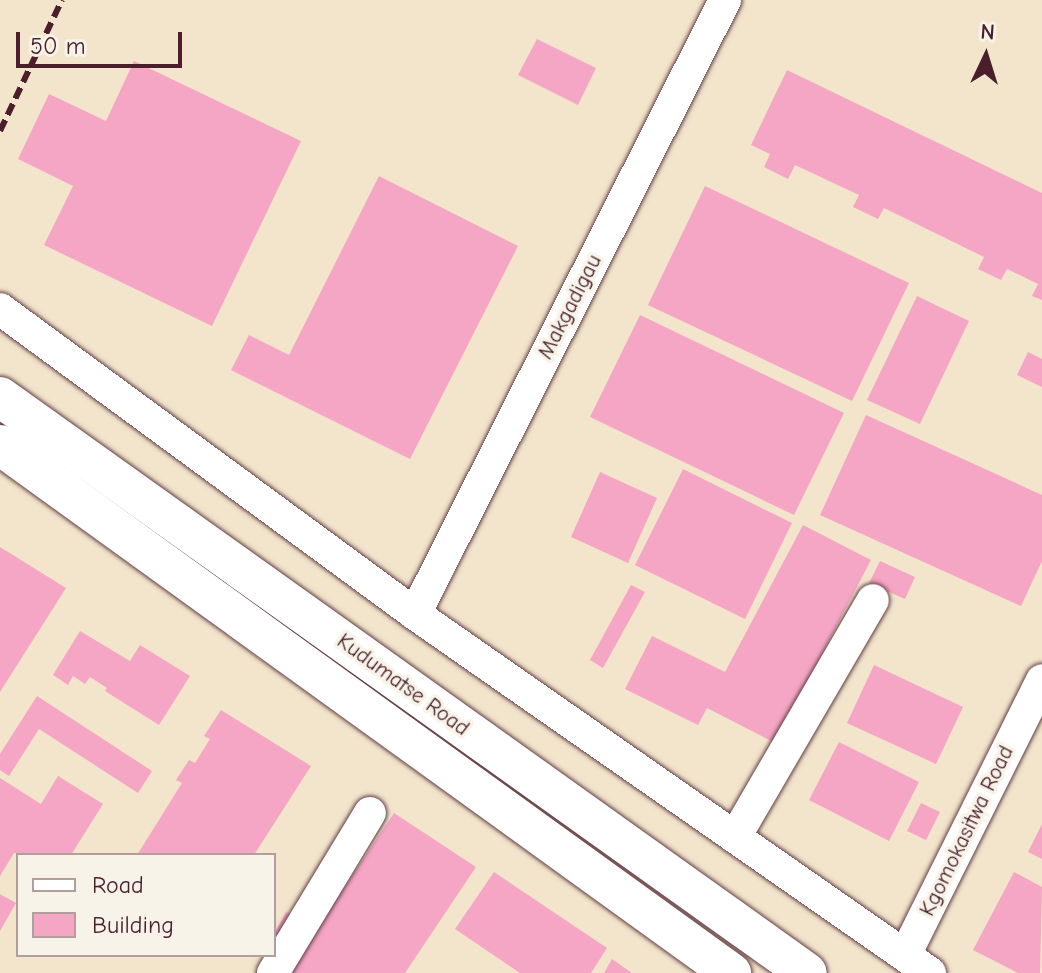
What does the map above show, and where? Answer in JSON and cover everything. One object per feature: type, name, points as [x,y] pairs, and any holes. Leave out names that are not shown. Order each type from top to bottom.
[{"type":"main road","name":"Kudumatse Road","points":[[0,397],[807,973]]},
{"type":"main road","name":"Kudumatse Road","points":[[0,445],[731,973]]},
{"type":"street","name":"Makgadigau","points":[[415,614],[725,0]]},
{"type":"street","points":[[0,309],[415,614],[918,964]]},
{"type":"street","points":[[735,837],[873,600]]},
{"type":"street","name":"Kgomokasitwa Road","points":[[918,964],[1042,680]]},
{"type":"street","points":[[273,973],[370,813]]},
{"type":"building","points":[[537,39],[596,68],[578,105],[518,75]]},
{"type":"building","points":[[134,61],[301,141],[212,326],[44,245],[73,186],[18,159],[49,94],[106,121]]},
{"type":"building","points":[[787,70],[1042,193],[1042,300],[1032,296],[1038,284],[1007,269],[1001,280],[978,269],[984,257],[884,208],[878,219],[853,207],[859,195],[795,165],[788,179],[764,167],[770,154],[751,145]]},
{"type":"building","points":[[379,176],[518,246],[410,459],[231,370],[249,335],[289,355]]},
{"type":"building","points":[[705,186],[909,283],[852,401],[648,305]]},
{"type":"building","points":[[917,296],[969,321],[920,424],[867,400]]},
{"type":"building","points":[[640,315],[844,413],[794,515],[590,417]]},
{"type":"building","points":[[1028,352],[1042,359],[1042,387],[1017,375]]},
{"type":"building","points":[[866,415],[1042,495],[1042,561],[1021,606],[820,515]]},
{"type":"building","points":[[683,469],[792,523],[745,619],[635,565]]},
{"type":"building","points":[[600,472],[657,498],[628,563],[571,537]]},
{"type":"building","points":[[803,525],[871,560],[775,743],[707,708],[698,725],[625,689],[652,636],[725,672]]},
{"type":"building","points":[[0,547],[66,588],[0,692]]},
{"type":"building","points":[[880,561],[915,577],[905,599],[869,583]]},
{"type":"building","points":[[631,585],[645,592],[603,668],[590,660]]},
{"type":"building","points":[[80,631],[130,661],[140,645],[190,676],[159,725],[105,691],[107,688],[90,677],[85,684],[73,676],[68,685],[53,675]]},
{"type":"building","points":[[874,665],[963,707],[936,764],[847,723]]},
{"type":"building","points":[[37,696],[152,771],[138,793],[39,729],[9,776],[0,770],[0,754]]},
{"type":"building","points":[[221,710],[311,766],[255,853],[138,853],[182,783],[176,780],[189,760],[195,763],[210,739],[204,736]]},
{"type":"building","points":[[839,742],[919,782],[889,841],[809,800]]},
{"type":"building","points":[[58,776],[103,804],[72,853],[14,853],[0,876],[0,778],[41,804]]},
{"type":"building","points":[[921,803],[940,812],[926,840],[907,831]]},
{"type":"building","points":[[394,813],[476,867],[405,973],[287,973]]},
{"type":"building","points":[[1042,824],[1042,859],[1028,852]]},
{"type":"building","points":[[494,872],[607,948],[591,973],[520,973],[455,929]]},
{"type":"building","points":[[1014,872],[1042,887],[1040,973],[1018,973],[973,950]]},
{"type":"building","points":[[0,894],[16,903],[0,931]]},
{"type":"building","points":[[286,912],[301,921],[288,943],[276,935]]},
{"type":"building","points":[[612,959],[632,973],[604,973]]},
{"type":"railway","points":[[0,131],[62,0]]}]
